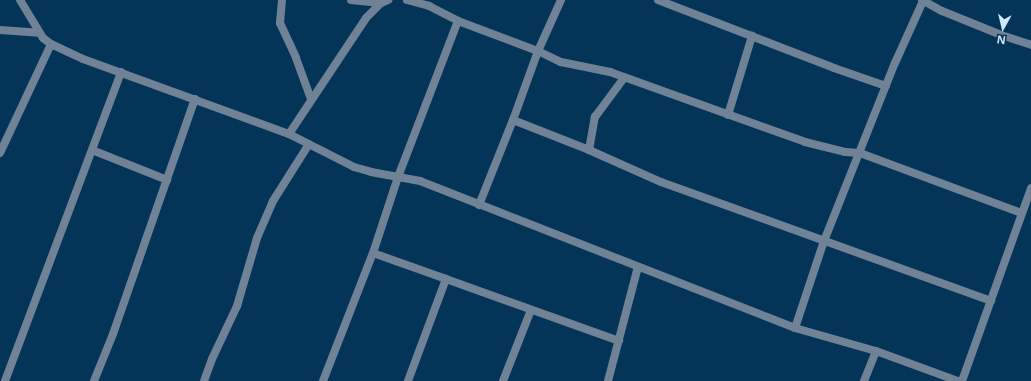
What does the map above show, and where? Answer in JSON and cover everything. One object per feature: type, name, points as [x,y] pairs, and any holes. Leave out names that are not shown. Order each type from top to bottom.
[{"type":"street","points":[[20,0],[39,33],[51,44],[83,59],[289,134],[354,167],[398,178],[420,181],[795,328],[876,351],[958,381]]},
{"type":"street","points":[[282,0],[280,24],[296,58],[311,99]]},
{"type":"street","points":[[351,0],[384,2]]},
{"type":"street","points":[[407,0],[430,3],[458,21],[538,51],[561,62],[597,68],[805,142],[845,152],[860,153],[1021,212]]},
{"type":"street","points":[[478,205],[513,120],[538,51],[561,0]]},
{"type":"street","points":[[658,0],[834,68],[886,86]]},
{"type":"street","points":[[795,328],[824,241],[922,0],[1001,35],[1031,45]]},
{"type":"street","points":[[289,134],[366,18],[384,2]]},
{"type":"street","points":[[323,381],[373,253],[398,178],[458,21]]},
{"type":"street","points":[[0,30],[39,33]]},
{"type":"street","points":[[728,115],[752,36]]},
{"type":"street","points":[[0,153],[51,44]]},
{"type":"street","points":[[5,381],[121,72]]},
{"type":"street","points":[[589,150],[595,117],[624,78]]},
{"type":"street","points":[[94,381],[116,327],[195,99]]},
{"type":"street","points":[[513,120],[589,150],[661,182],[991,301]]},
{"type":"street","points":[[204,381],[212,359],[237,306],[257,238],[273,201],[309,144]]},
{"type":"street","points":[[92,150],[167,180]]},
{"type":"street","points":[[962,381],[1021,212],[1031,188]]},
{"type":"street","points":[[373,253],[619,341]]},
{"type":"street","points":[[608,381],[638,266]]},
{"type":"street","points":[[408,381],[446,279]]},
{"type":"street","points":[[503,381],[531,310]]},
{"type":"street","points":[[864,381],[876,351]]}]
